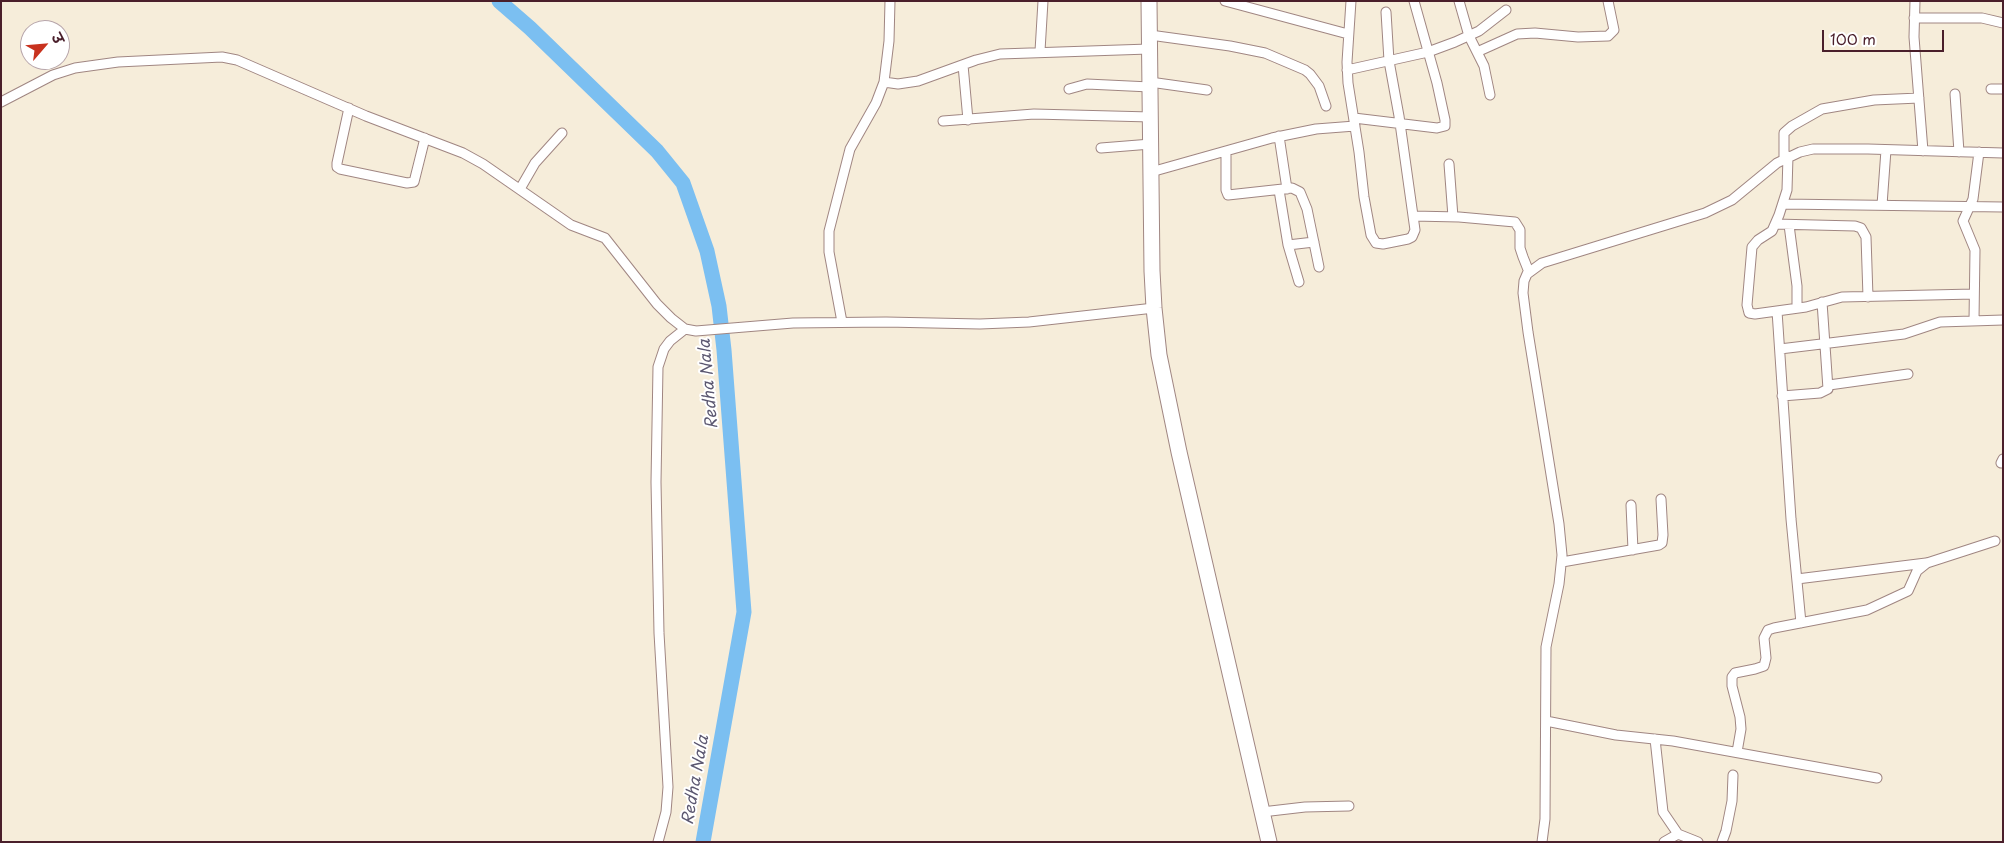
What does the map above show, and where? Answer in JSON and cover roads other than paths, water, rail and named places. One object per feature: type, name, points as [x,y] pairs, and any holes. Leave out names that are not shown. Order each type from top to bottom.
[{"type":"highway","points":[[1149,1],[1154,308],[1159,355],[1179,452],[1269,842]]},
{"type":"street","points":[[842,322],[829,252],[829,231],[850,149],[876,103],[884,82],[889,41],[890,1]]},
{"type":"street","points":[[1040,52],[1044,1]]},
{"type":"street","points":[[1225,1],[1348,34]]},
{"type":"street","points":[[1351,1],[1347,70],[1364,197],[1374,240],[1383,244],[1412,237],[1415,230],[1389,60],[1386,12]]},
{"type":"street","points":[[1151,172],[1279,136],[1355,122],[1400,123],[1437,128],[1445,126],[1437,83],[1414,1]]},
{"type":"street","points":[[1459,1],[1469,36],[1484,66],[1490,95]]},
{"type":"street","points":[[1477,52],[1516,34],[1535,33],[1578,37],[1608,36],[1614,30],[1608,1]]},
{"type":"street","points":[[1915,1],[1914,38],[1923,151]]},
{"type":"street","points":[[1347,70],[1428,52],[1469,36],[1506,10]]},
{"type":"street","points":[[1914,18],[1982,18],[2003,23]]},
{"type":"street","points":[[884,82],[909,83],[1000,54],[1149,42],[1207,42],[1266,53],[1304,70],[1310,74],[1319,86],[1326,106]]},
{"type":"street","points":[[1,102],[53,76],[75,68],[118,62],[222,57],[237,60],[348,108],[463,153],[482,164],[571,225],[605,238],[657,304],[685,329],[696,332],[794,323],[980,324],[1019,322],[1154,308]]},
{"type":"street","points":[[962,65],[968,120]]},
{"type":"street","points":[[1069,89],[1087,84],[1150,84],[1207,90]]},
{"type":"street","points":[[1991,89],[2003,89]]},
{"type":"street","points":[[1955,94],[1959,152]]},
{"type":"street","points":[[1919,98],[1881,99],[1837,105],[1822,109],[1792,126],[1784,133],[1788,182],[1783,204],[1775,224],[1769,234],[1758,240],[1752,247],[1746,305],[1749,313],[1752,315],[1797,308],[1842,297],[1974,294]]},
{"type":"street","points":[[348,108],[337,163],[337,167],[340,169],[407,183],[414,182],[425,138]]},
{"type":"street","points":[[943,121],[1034,114],[1150,117]]},
{"type":"street","points":[[520,189],[535,163],[562,133]]},
{"type":"street","points":[[1279,136],[1288,245],[1299,282]]},
{"type":"street","points":[[1101,148],[1151,144]]},
{"type":"street","points":[[1542,842],[1545,819],[1546,647],[1562,562],[1560,534],[1524,292],[1524,281],[1529,272],[1542,263],[1704,213],[1732,200],[1786,158],[1813,149],[2003,153]]},
{"type":"street","points":[[1882,205],[1886,150]]},
{"type":"street","points":[[1226,152],[1226,190],[1228,195],[1297,189],[1304,198],[1319,267]]},
{"type":"street","points":[[1974,320],[1975,250],[1963,221],[1972,200],[1979,152]]},
{"type":"street","points":[[1448,164],[1453,217]]},
{"type":"street","points":[[1783,204],[2003,207]]},
{"type":"street","points":[[1413,216],[1516,222],[1520,230],[1523,257],[1529,272]]},
{"type":"street","points":[[1775,224],[1855,226],[1861,228],[1866,237],[1868,297]]},
{"type":"street","points":[[1789,225],[1795,271],[1797,308]]},
{"type":"street","points":[[1288,245],[1314,242]]},
{"type":"street","points":[[1782,396],[1820,393],[1828,389],[1822,302]]},
{"type":"street","points":[[1777,311],[1791,519],[1801,623]]},
{"type":"street","points":[[1780,349],[1904,334],[1940,322],[2003,320]]},
{"type":"street","points":[[658,842],[666,812],[668,786],[659,625],[656,482],[658,367],[664,349],[670,341],[685,329]]},
{"type":"street","points":[[1829,385],[1908,374]]},
{"type":"street","points":[[1562,562],[1634,550],[1662,543],[1661,499]]},
{"type":"street","points":[[1630,505],[1634,550]]},
{"type":"street","points":[[1798,579],[1927,562],[1994,541]]},
{"type":"street","points":[[1737,752],[1740,717],[1732,686],[1732,677],[1735,673],[1764,666],[1766,658],[1764,638],[1768,630],[1867,610],[1908,591],[1917,571],[1927,562]]},
{"type":"street","points":[[1546,721],[1616,735],[1737,752],[1877,778]]},
{"type":"street","points":[[1655,739],[1661,804],[1666,818],[1678,834],[1698,842]]},
{"type":"street","points":[[1722,842],[1726,832],[1732,801],[1734,775]]},
{"type":"street","points":[[1262,812],[1305,807],[1349,806]]},
{"type":"street","points":[[1664,842],[1678,834]]},
{"type":"waterway","name":"Redha Nala","points":[[499,1],[530,28],[657,151],[683,183],[707,251],[719,306],[724,350],[744,612],[703,842]]}]
